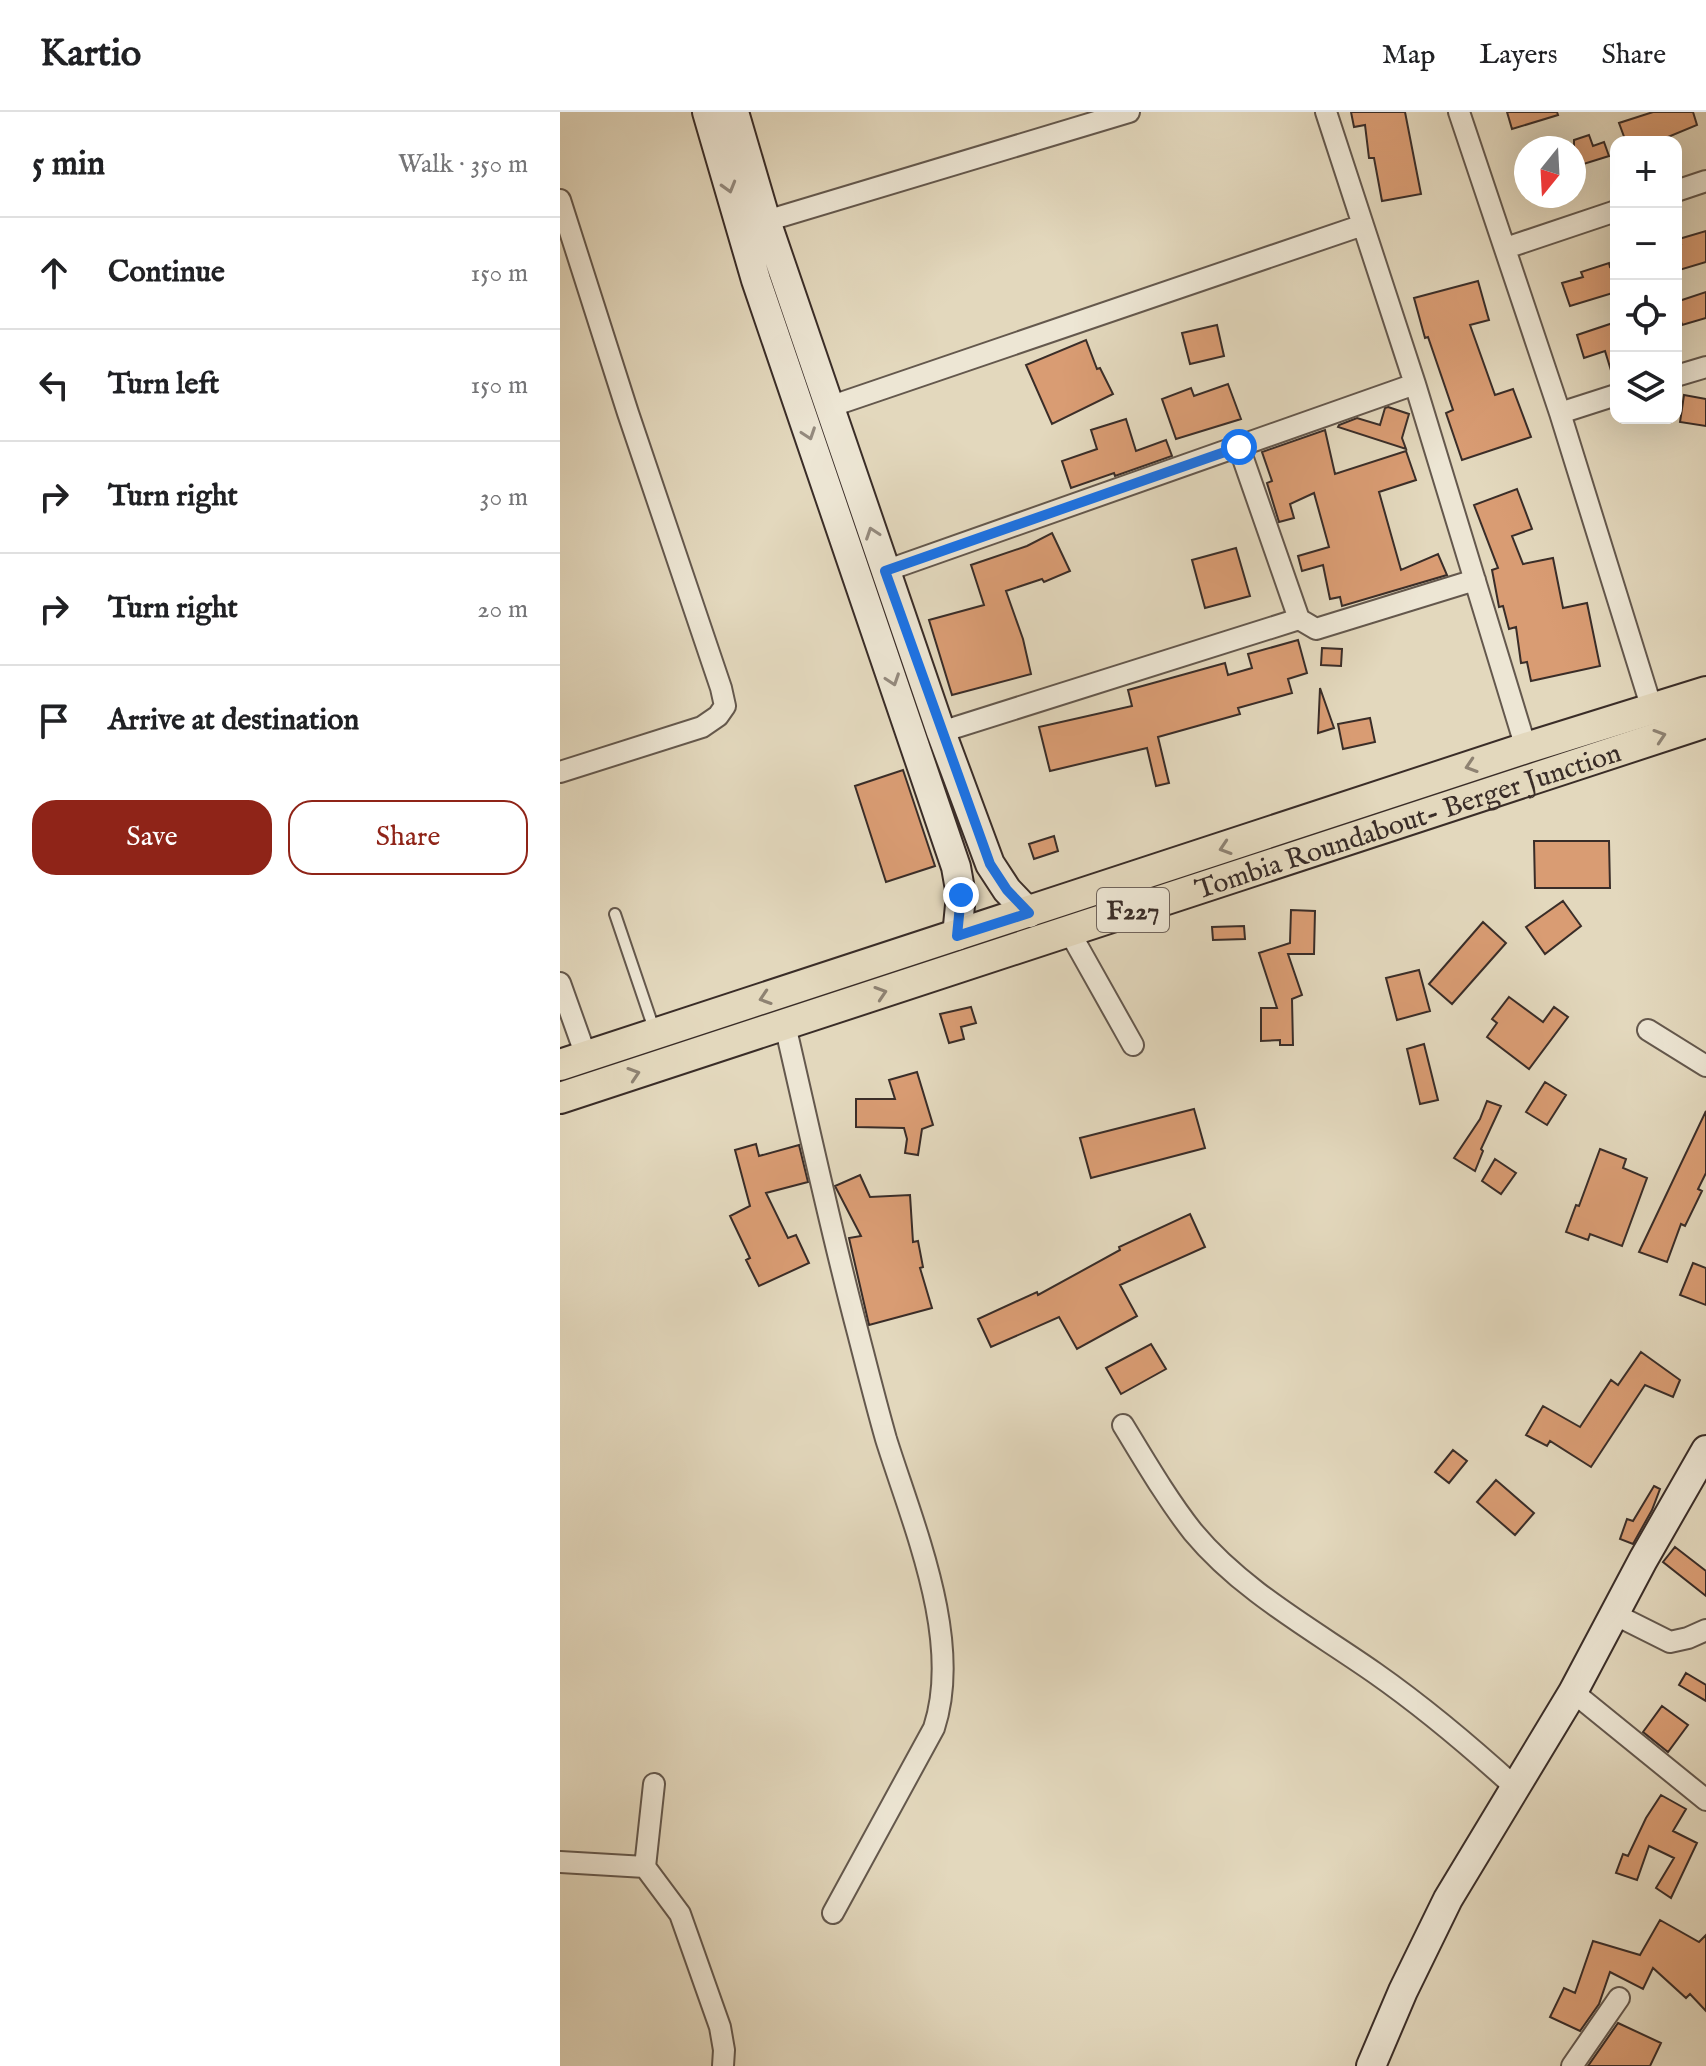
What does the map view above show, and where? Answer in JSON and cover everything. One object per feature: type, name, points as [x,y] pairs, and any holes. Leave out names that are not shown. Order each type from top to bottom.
[{"type":"main road","name":"Tombia Roundabout- Berger Junction","points":[[573,1061],[1526,748],[1706,692]]},
{"type":"main road","name":"Tombia Roundabout- Berger Junction","points":[[560,1098],[1706,722]]},
{"type":"street","points":[[707,112],[767,312],[956,867],[961,895],[957,936]]},
{"type":"street","points":[[734,112],[766,221],[941,732],[990,864],[1007,890],[1029,913]]},
{"type":"street","points":[[766,221],[1129,112]]},
{"type":"street","points":[[1326,112],[1415,384],[1526,748]]},
{"type":"street","points":[[1459,112],[1560,413],[1652,709]]},
{"type":"street","points":[[1682,189],[1706,181]]},
{"type":"street","points":[[560,200],[725,706],[718,716],[702,727],[560,772]]},
{"type":"street","points":[[1506,248],[1610,213]]},
{"type":"street","points":[[829,407],[1363,225]]},
{"type":"street","points":[[767,312],[794,304]]},
{"type":"street","points":[[1682,374],[1706,367]]},
{"type":"street","points":[[885,571],[1415,384]]},
{"type":"street","points":[[1560,413],[1610,397]]},
{"type":"street","points":[[1239,447],[1299,619],[1316,629],[1475,580]]},
{"type":"street","points":[[941,732],[1299,619]]},
{"type":"street","points":[[1069,931],[1133,1045]]},
{"type":"street","points":[[560,983],[573,1061]]},
{"type":"street","points":[[785,1025],[833,1238],[885,1435],[932,1581],[940,1634],[943,1703],[934,1728],[833,1913]]},
{"type":"street","points":[[1648,1030],[1706,1066]]},
{"type":"street","points":[[1123,1425],[1193,1532],[1219,1558],[1258,1593],[1460,1736],[1516,1788]]},
{"type":"street","points":[[1371,2066],[1448,1899],[1573,1692],[1706,1450]]},
{"type":"street","points":[[1614,1614],[1670,1642],[1706,1630]]},
{"type":"street","points":[[1573,1692],[1706,1800]]},
{"type":"street","points":[[654,1784],[645,1867],[680,1914],[720,2027],[723,2066]]},
{"type":"street","points":[[560,1862],[645,1867]]},
{"type":"street","points":[[1572,2066],[1619,1998]]},
{"type":"lane","points":[[615,914],[655,1034]]},
{"type":"building","points":[[1351,112],[1405,112],[1421,194],[1382,201],[1374,158],[1369,158],[1365,125],[1354,127]]},
{"type":"building","points":[[1507,112],[1557,112],[1558,115],[1512,129]]},
{"type":"building","points":[[1653,112],[1693,112],[1697,125],[1670,136],[1624,136],[1619,123]]},
{"type":"building","points":[[1589,135],[1593,146],[1604,142],[1609,156],[1586,163],[1586,136]]},
{"type":"building","points":[[1706,231],[1706,262],[1682,269],[1682,238]]},
{"type":"building","points":[[1609,263],[1610,294],[1570,306],[1562,283],[1583,277],[1581,272]]},
{"type":"building","points":[[1478,281],[1489,320],[1470,325],[1495,395],[1513,389],[1531,437],[1462,460],[1446,413],[1453,410],[1428,337],[1425,338],[1414,298]]},
{"type":"building","points":[[1706,292],[1706,318],[1682,325],[1682,300]]},
{"type":"building","points":[[1610,324],[1610,367],[1605,351],[1584,358],[1577,335]]},
{"type":"building","points":[[1217,325],[1224,356],[1190,364],[1182,333]]},
{"type":"building","points":[[1086,340],[1097,369],[1100,368],[1113,394],[1052,424],[1026,365]]},
{"type":"building","points":[[1228,384],[1241,419],[1176,439],[1162,399],[1191,388],[1194,396]]},
{"type":"building","points":[[1684,395],[1706,399],[1706,426],[1682,422]]},
{"type":"building","points":[[1388,407],[1409,414],[1402,438],[1406,449],[1338,427],[1357,418],[1380,425]]},
{"type":"building","points":[[1126,419],[1136,451],[1166,440],[1172,456],[1071,488],[1062,461],[1097,449],[1091,430]]},
{"type":"building","points":[[1325,430],[1335,474],[1406,451],[1416,480],[1379,492],[1401,570],[1438,554],[1447,575],[1342,606],[1340,597],[1330,599],[1323,565],[1302,571],[1298,556],[1329,547],[1314,493],[1290,504],[1294,518],[1279,522],[1267,483],[1272,481],[1262,452]]},
{"type":"building","points":[[1517,489],[1532,529],[1512,536],[1523,564],[1553,558],[1563,608],[1587,603],[1600,666],[1531,681],[1527,662],[1521,663],[1516,627],[1509,629],[1503,606],[1499,607],[1492,570],[1498,568],[1474,505]]},
{"type":"building","points":[[1052,533],[1070,571],[1044,582],[1042,579],[1006,591],[1023,639],[1031,674],[952,695],[929,620],[984,605],[971,565],[1027,546]]},
{"type":"building","points":[[1236,548],[1250,596],[1205,608],[1192,560]]},
{"type":"building","points":[[1298,640],[1307,673],[1288,679],[1292,693],[1238,708],[1240,714],[1158,737],[1169,783],[1156,786],[1147,748],[1050,771],[1039,727],[1132,706],[1128,690],[1225,663],[1228,675],[1252,668],[1248,654]]},
{"type":"building","points":[[1322,648],[1342,649],[1341,666],[1321,665]]},
{"type":"building","points":[[1320,688],[1334,728],[1318,733]]},
{"type":"building","points":[[1370,718],[1375,742],[1343,749],[1338,724]]},
{"type":"building","points":[[903,770],[935,866],[886,882],[855,786]]},
{"type":"building","points":[[1054,836],[1058,851],[1034,859],[1029,844]]},
{"type":"building","points":[[1534,841],[1609,841],[1610,888],[1535,888]]},
{"type":"building","points":[[1563,901],[1581,926],[1545,954],[1526,927]]},
{"type":"building","points":[[1291,910],[1315,911],[1314,954],[1288,954],[1302,995],[1292,999],[1293,1045],[1280,1045],[1280,1040],[1261,1041],[1261,1008],[1277,1008],[1259,953],[1290,943]]},
{"type":"building","points":[[1483,922],[1506,943],[1452,1004],[1429,984]]},
{"type":"building","points":[[1244,926],[1245,939],[1213,940],[1212,927]]},
{"type":"building","points":[[1419,970],[1430,1011],[1397,1020],[1386,978]]},
{"type":"building","points":[[1509,997],[1543,1022],[1554,1007],[1568,1017],[1529,1069],[1487,1037],[1497,1023],[1492,1019]]},
{"type":"building","points":[[971,1007],[976,1023],[961,1027],[964,1039],[949,1043],[940,1014]]},
{"type":"building","points":[[1424,1044],[1438,1100],[1420,1104],[1407,1049]]},
{"type":"building","points":[[917,1072],[933,1125],[922,1129],[918,1155],[905,1153],[907,1139],[904,1128],[856,1127],[856,1099],[895,1099],[889,1080]]},
{"type":"building","points":[[1545,1082],[1566,1095],[1547,1125],[1526,1112]]},
{"type":"building","points":[[1487,1101],[1501,1106],[1481,1149],[1483,1151],[1475,1171],[1454,1158],[1480,1119]]},
{"type":"building","points":[[1194,1109],[1205,1148],[1091,1178],[1080,1138]]},
{"type":"building","points":[[1706,1111],[1706,1173],[1698,1189],[1702,1191],[1685,1226],[1681,1224],[1667,1262],[1639,1252]]},
{"type":"building","points":[[756,1144],[759,1156],[799,1145],[808,1182],[766,1193],[788,1238],[796,1235],[809,1263],[759,1286],[746,1260],[750,1258],[730,1216],[750,1206],[735,1150]]},
{"type":"building","points":[[1600,1149],[1626,1159],[1623,1168],[1647,1178],[1622,1246],[1590,1234],[1588,1240],[1566,1232]]},
{"type":"building","points":[[1495,1159],[1516,1173],[1501,1194],[1482,1181]]},
{"type":"building","points":[[860,1175],[870,1197],[910,1195],[913,1242],[918,1241],[923,1267],[920,1268],[932,1308],[869,1325],[849,1238],[861,1236],[835,1186]]},
{"type":"building","points":[[1190,1214],[1205,1247],[1120,1285],[1137,1316],[1077,1349],[1059,1317],[991,1347],[978,1319],[1037,1292],[1038,1295],[1120,1250],[1119,1247]]},
{"type":"building","points":[[1693,1263],[1706,1268],[1706,1305],[1680,1295]]},
{"type":"building","points":[[1151,1344],[1166,1369],[1121,1394],[1106,1368]]},
{"type":"building","points":[[1641,1352],[1680,1380],[1673,1397],[1645,1385],[1591,1467],[1550,1441],[1547,1446],[1526,1435],[1543,1406],[1580,1427],[1611,1380],[1618,1385]]},
{"type":"building","points":[[1453,1450],[1467,1461],[1449,1483],[1435,1472]]},
{"type":"building","points":[[1496,1480],[1534,1513],[1515,1535],[1477,1502]]},
{"type":"building","points":[[1654,1486],[1660,1489],[1633,1544],[1620,1539],[1627,1519],[1633,1521]]},
{"type":"building","points":[[1675,1547],[1706,1571],[1706,1596],[1663,1562]]},
{"type":"building","points":[[1686,1673],[1706,1685],[1706,1701],[1679,1685]]},
{"type":"building","points":[[1662,1706],[1688,1725],[1668,1752],[1643,1732]]},
{"type":"building","points":[[1661,1795],[1686,1809],[1673,1831],[1697,1843],[1671,1898],[1656,1888],[1674,1858],[1649,1846],[1637,1880],[1616,1873],[1623,1854],[1628,1856]]},
{"type":"building","points":[[1660,1920],[1699,1942],[1706,1935],[1706,2011],[1690,1994],[1686,1998],[1653,1968],[1643,1989],[1610,1972],[1599,2004],[1580,2031],[1550,2017],[1564,1988],[1575,1993],[1593,1941],[1640,1955]]},
{"type":"building","points":[[1618,2023],[1661,2043],[1650,2066],[1588,2066]]},
{"type":"route","points":[[961,895],[957,936],[1029,913],[1007,890],[990,864],[885,571],[1239,447]]}]
